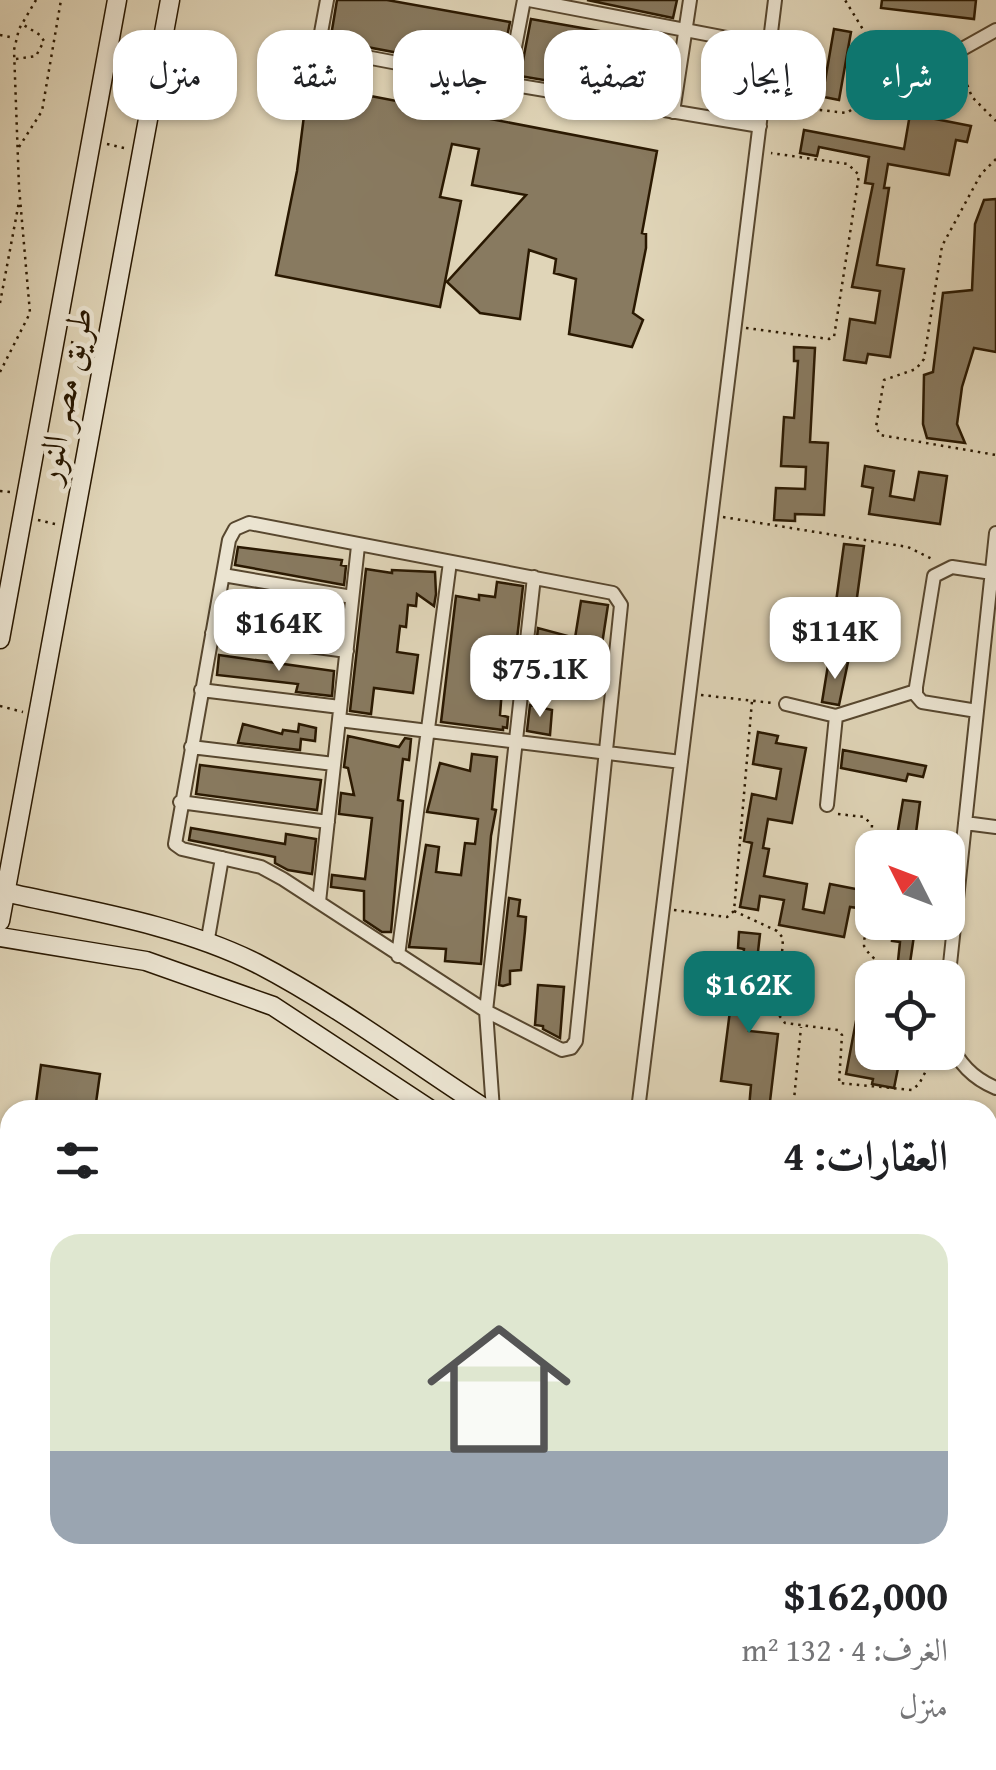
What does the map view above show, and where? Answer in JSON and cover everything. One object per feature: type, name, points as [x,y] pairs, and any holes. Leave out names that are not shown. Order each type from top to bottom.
[{"type":"street","name":"طريق مصر النور","points":[[0,639],[117,0]]},
{"type":"street","name":"طريق مصر النور","points":[[0,921],[2,892],[170,0]]},
{"type":"street","points":[[328,0],[320,38],[329,50],[393,62]]},
{"type":"street","points":[[520,30],[526,0],[701,33]]},
{"type":"street","points":[[681,62],[690,0]]},
{"type":"street","points":[[771,30],[775,0]]},
{"type":"street","points":[[968,46],[996,30]]},
{"type":"street","points":[[681,113],[760,126]]},
{"type":"street","points":[[639,1100],[761,120]]},
{"type":"street","points":[[248,523],[450,562],[613,594],[621,604],[576,1041],[571,1048],[562,1050],[486,1012],[261,867],[182,849],[175,844],[222,575],[229,540],[236,528],[248,523]]},
{"type":"street","points":[[950,960],[996,533]]},
{"type":"street","points":[[320,902],[358,546]]},
{"type":"street","points":[[398,956],[450,562]]},
{"type":"street","points":[[976,710],[922,702],[916,691],[931,582],[945,568],[992,572]]},
{"type":"street","points":[[222,575],[352,597]]},
{"type":"street","points":[[490,1100],[486,1012],[534,577]]},
{"type":"street","points":[[212,633],[346,651]]},
{"type":"street","points":[[201,690],[428,731],[681,762]]},
{"type":"street","points":[[786,704],[836,716],[916,691]]},
{"type":"street","points":[[827,805],[836,716]]},
{"type":"street","points":[[191,747],[334,764]]},
{"type":"street","points":[[180,802],[328,822]]},
{"type":"street","points":[[965,823],[996,827]]},
{"type":"street","points":[[206,944],[222,858]]},
{"type":"street","points":[[2,892],[150,927],[254,962],[475,1100]]},
{"type":"street","points":[[0,938],[146,961],[273,1006],[416,1100]]},
{"type":"street","points":[[965,1068],[996,1088]]},
{"type":"path","points":[[0,372],[30,313],[14,59],[16,39],[36,0]]},
{"type":"path","points":[[18,149],[42,111],[60,0]]},
{"type":"path","points":[[826,111],[842,113],[856,108],[867,36],[845,0]]},
{"type":"path","points":[[14,59],[36,56],[44,41],[22,24]]},
{"type":"path","points":[[0,35],[16,39]]},
{"type":"path","points":[[968,88],[972,98],[996,121]]},
{"type":"path","points":[[91,141],[142,152]]},
{"type":"path","points":[[735,326],[834,337],[859,175],[848,164],[756,151]]},
{"type":"path","points":[[996,159],[981,174],[942,246],[924,359],[916,369],[884,380],[876,426],[880,435],[996,455]]},
{"type":"path","points":[[0,303],[20,197]]},
{"type":"path","points":[[55,338],[105,350]]},
{"type":"path","points":[[712,515],[908,547],[945,568]]},
{"type":"path","points":[[22,516],[72,528]]},
{"type":"path","points":[[690,693],[786,704]]},
{"type":"path","points":[[663,909],[727,917],[734,911],[752,700]]},
{"type":"path","points":[[0,706],[38,715]]},
{"type":"path","points":[[827,805],[833,814],[864,817],[872,825],[864,946],[876,960]]},
{"type":"path","points":[[734,911],[777,931],[783,938],[778,1014],[786,1022],[832,1027],[840,1032],[837,1076],[842,1085],[912,1090],[926,1070]]},
{"type":"path","points":[[794,1100],[802,1024]]},
{"type":"building","points":[[337,0],[387,0],[510,22],[508,30],[393,30],[393,52],[373,48],[373,30],[332,30]]},
{"type":"building","points":[[587,0],[677,0],[673,18]]},
{"type":"building","points":[[882,0],[976,0],[974,19],[881,8]]},
{"type":"building","points":[[531,19],[593,30],[544,30],[544,80],[524,77]]},
{"type":"building","points":[[834,29],[846,31],[839,100],[826,97]]},
{"type":"building","points":[[373,96],[393,100],[393,120],[496,120],[657,151],[642,233],[646,234],[646,248],[633,313],[643,320],[632,347],[569,334],[576,279],[554,273],[556,259],[529,250],[520,319],[480,313],[447,282],[526,195],[472,185],[479,149],[452,144],[440,197],[461,201],[440,307],[276,275],[303,120],[373,120]]},
{"type":"building","points":[[909,120],[940,120],[971,126],[967,142],[956,140],[949,175],[888,164],[884,188],[889,188],[877,265],[904,269],[890,357],[868,354],[866,363],[844,360],[850,319],[875,323],[880,291],[852,287],[873,184],[865,183],[869,157],[819,147],[817,156],[800,153],[804,130],[904,149]]},
{"type":"building","points":[[996,199],[996,352],[974,348],[962,387],[957,424],[965,443],[927,438],[923,424],[924,375],[933,372],[943,293],[972,290],[975,224],[984,200]]},
{"type":"building","points":[[794,347],[815,348],[810,442],[828,443],[824,515],[795,514],[795,521],[774,520],[776,488],[805,489],[806,467],[781,466],[784,417],[794,418],[798,361],[794,361]]},
{"type":"building","points":[[865,466],[894,471],[890,496],[914,500],[919,472],[947,476],[940,524],[869,514],[873,488],[862,486]]},
{"type":"building","points":[[844,544],[864,546],[852,634],[832,631]]},
{"type":"building","points":[[238,547],[342,560],[341,565],[346,566],[344,585],[235,565]]},
{"type":"building","points":[[366,569],[435,572],[436,594],[434,606],[417,594],[416,606],[408,605],[406,627],[400,626],[397,652],[418,655],[413,693],[374,688],[371,714],[350,711]]},
{"type":"building","points":[[497,582],[523,586],[516,648],[511,647],[507,677],[503,677],[500,715],[508,717],[507,728],[441,722],[456,596],[479,600],[479,595],[495,597]]},
{"type":"building","points":[[230,601],[341,613],[338,640],[292,634],[292,628],[269,626],[268,630],[228,625]]},
{"type":"building","points":[[581,601],[608,605],[599,664],[564,658],[556,682],[533,676],[538,628],[575,638]]},
{"type":"building","points":[[219,655],[334,671],[332,696],[296,692],[298,684],[217,675]]},
{"type":"building","points":[[829,659],[848,662],[839,705],[822,702]]},
{"type":"building","points":[[530,705],[552,710],[550,735],[527,731]]},
{"type":"building","points":[[243,724],[282,734],[283,730],[298,732],[299,724],[316,728],[315,741],[301,739],[300,750],[238,743]]},
{"type":"building","points":[[758,732],[778,736],[776,743],[806,748],[792,823],[768,819],[763,848],[769,849],[764,876],[807,884],[803,909],[824,913],[830,884],[855,889],[855,908],[850,907],[844,937],[779,925],[784,900],[760,896],[758,910],[740,907],[752,843],[744,841],[752,794],[776,799],[781,769],[753,764]]},
{"type":"building","points":[[348,736],[399,747],[405,738],[411,739],[409,760],[403,759],[398,800],[403,801],[391,932],[382,932],[364,920],[364,891],[331,887],[332,875],[365,879],[372,818],[339,814],[341,793],[354,795],[348,768],[344,767]]},
{"type":"building","points":[[843,750],[926,766],[923,777],[908,774],[906,781],[841,768]]},
{"type":"building","points":[[472,754],[497,757],[492,809],[496,810],[481,964],[445,961],[446,949],[409,947],[426,845],[439,847],[436,872],[461,875],[465,843],[475,844],[478,819],[427,812],[440,763],[470,771]]},
{"type":"building","points":[[200,765],[321,780],[317,810],[196,794]]},
{"type":"building","points":[[903,800],[920,802],[916,830],[898,830]]},
{"type":"building","points":[[191,828],[285,844],[286,834],[316,839],[312,874],[288,870],[275,863],[275,857],[189,840]]},
{"type":"building","points":[[509,898],[520,900],[518,916],[526,917],[521,970],[510,971],[510,984],[503,986],[499,985]]},
{"type":"building","points":[[739,932],[760,934],[749,1031],[778,1034],[770,1100],[750,1100],[751,1085],[721,1081],[731,1003],[737,1004],[744,949],[738,948]]},
{"type":"building","points":[[913,940],[910,960],[898,960],[900,942],[892,941]]},
{"type":"building","points":[[538,985],[564,987],[560,1038],[535,1025]]},
{"type":"building","points":[[855,1026],[855,1070],[898,1070],[894,1088],[846,1074]]},
{"type":"building","points":[[41,1065],[100,1074],[96,1100],[36,1100]]}]
